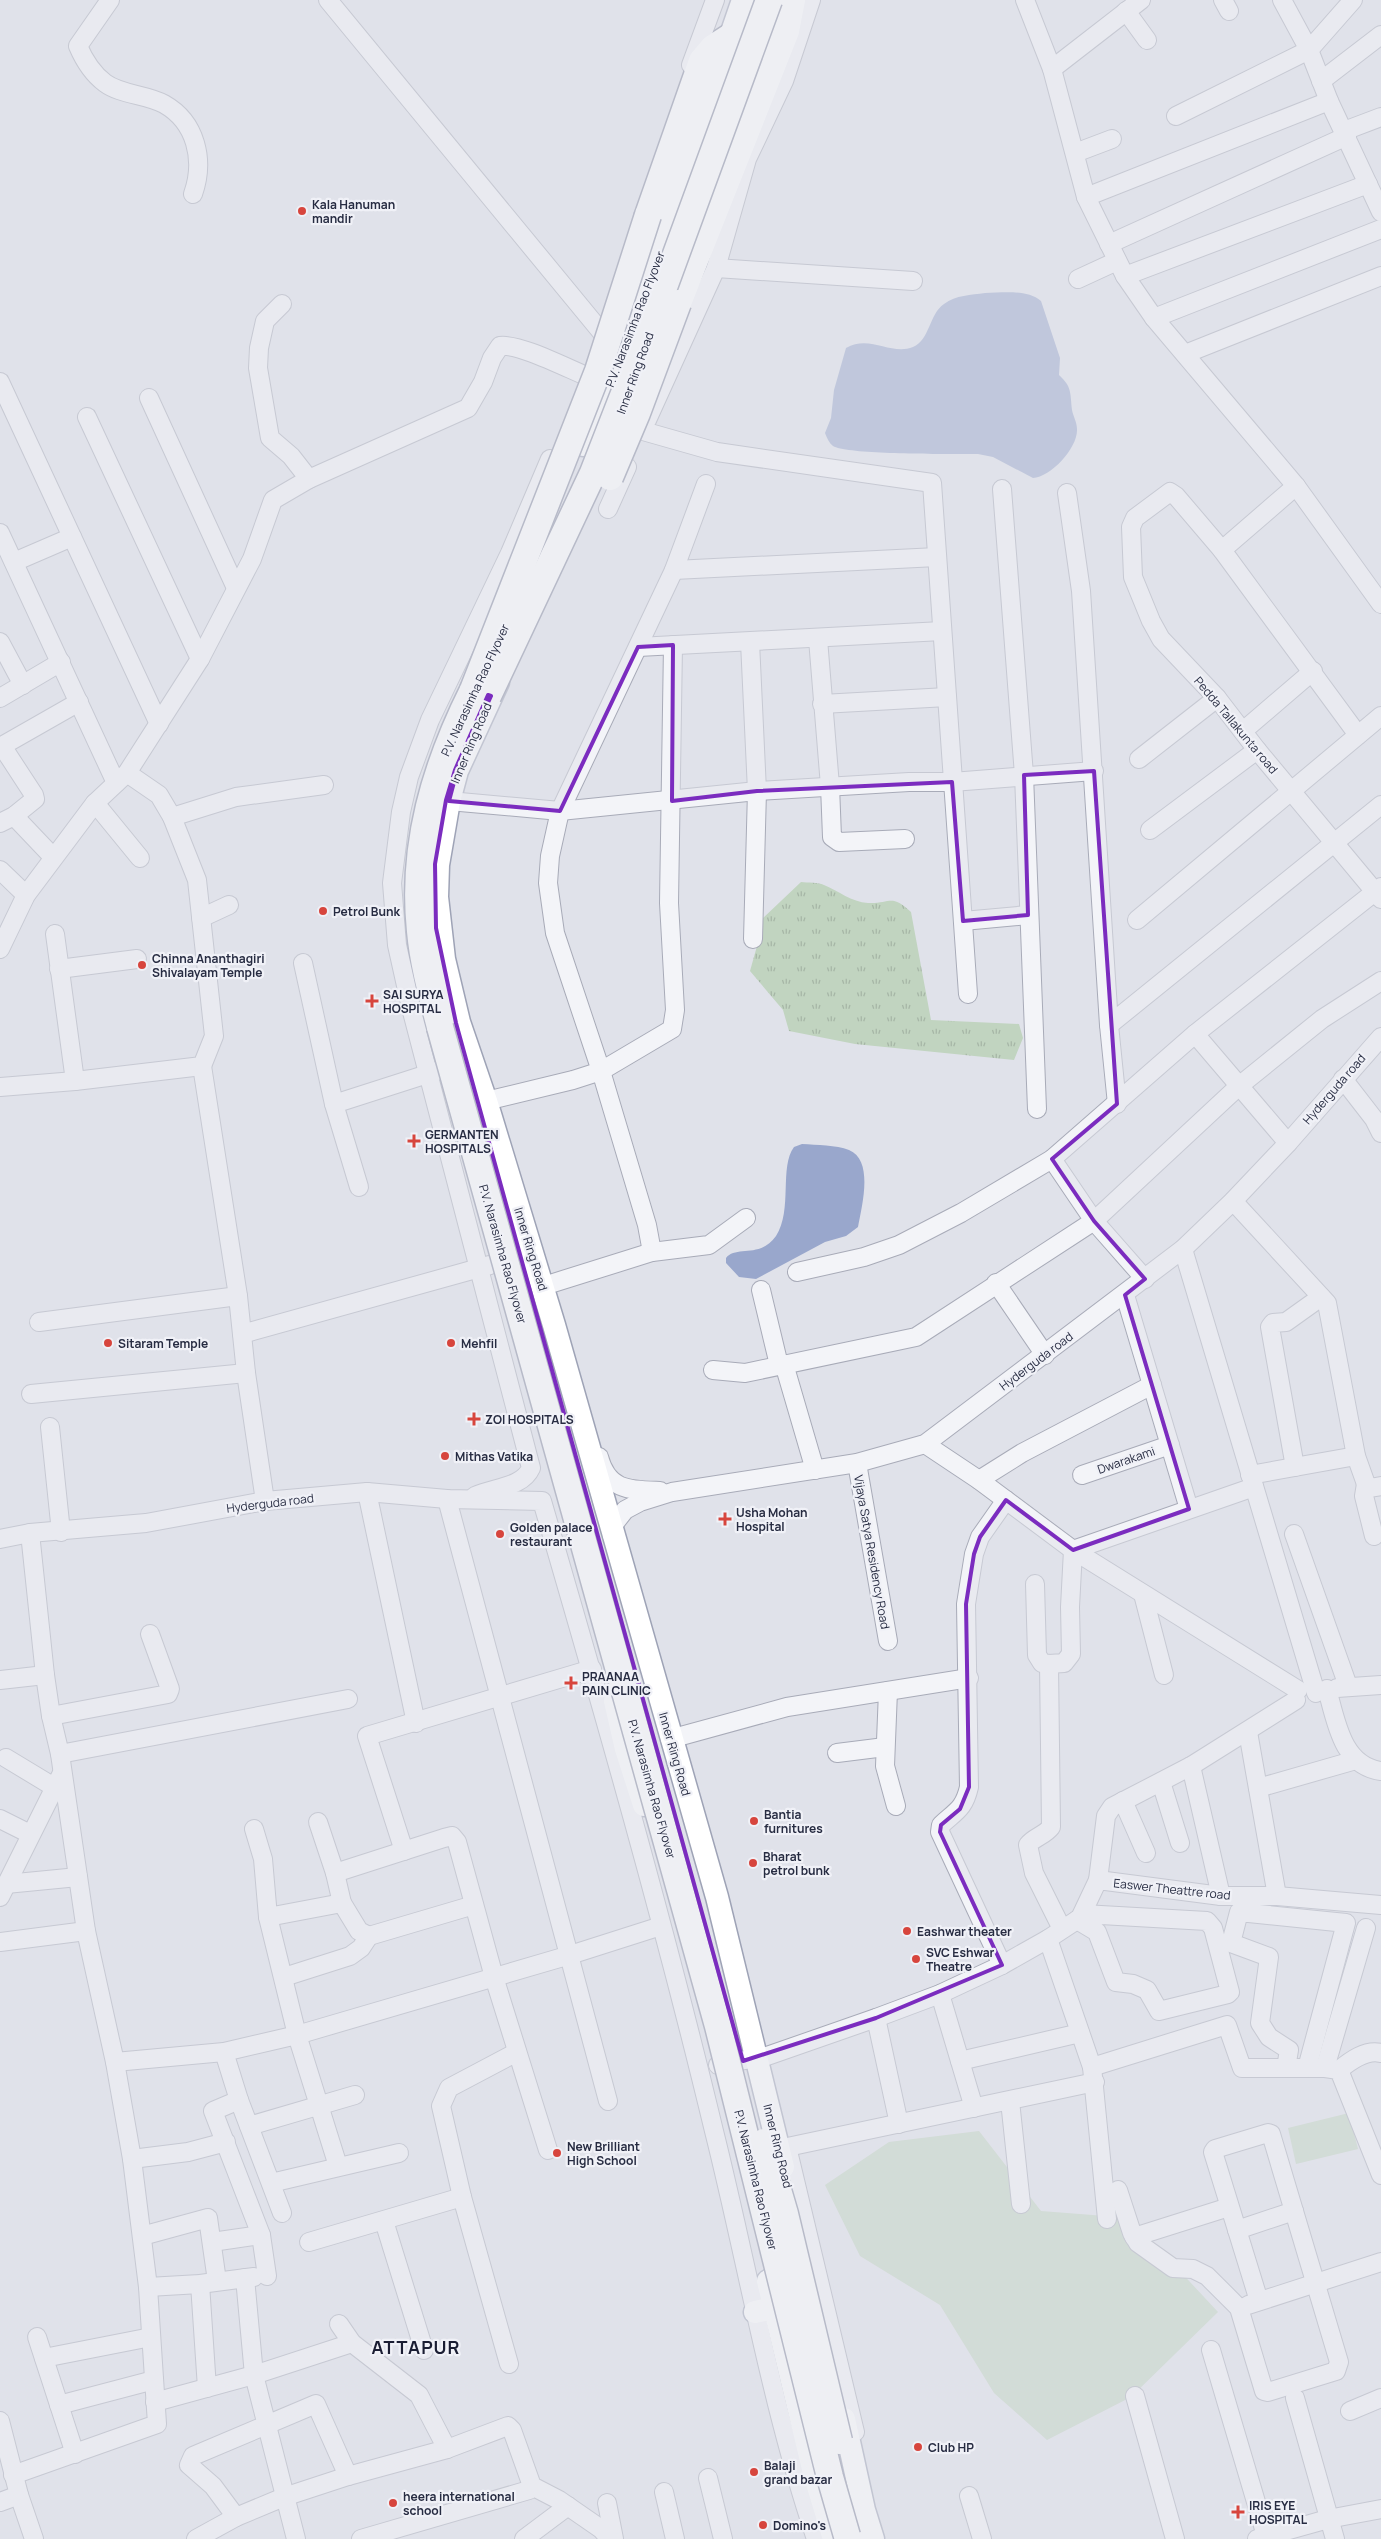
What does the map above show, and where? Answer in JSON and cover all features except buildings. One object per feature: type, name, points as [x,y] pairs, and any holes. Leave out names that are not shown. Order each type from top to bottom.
[{"type":"highway","name":"P.V. Narasimha Rao Flyover","points":[[755,0],[577,468],[479,692],[454,770],[439,833],[434,897],[440,960],[785,2214],[832,2405],[845,2470],[864,2539]]},
{"type":"highway","name":"P.V. Narasimha Rao Flyover","points":[[769,0],[641,350],[600,456],[566,533],[440,765],[423,830],[418,897],[424,963],[440,1027],[718,2026],[830,2477],[848,2539]]},
{"type":"highway","points":[[479,692],[599,500],[637,413],[678,303],[786,31],[792,0]]},
{"type":"highway","points":[[479,692],[598,371],[648,215],[702,61],[713,48],[730,37]]},
{"type":"main road","name":"Inner Ring Road","points":[[743,0],[664,229],[613,337],[607,384],[549,527],[521,585],[479,692],[449,801],[438,865],[439,928],[444,959],[459,1022],[490,1100],[761,2057],[864,2510],[874,2539]]},
{"type":"main road","name":"Inner Ring Road","points":[[792,0],[676,265],[596,474],[479,692],[444,731],[422,797],[410,864],[411,930],[436,1071],[487,1265],[607,1663],[626,1748],[680,1920],[718,2065],[764,2310],[834,2539]]},
{"type":"street","points":[[110,0],[78,46],[84,60],[106,84],[164,103],[194,135],[200,162],[194,194]]},
{"type":"street","points":[[328,0],[613,337]]},
{"type":"street","points":[[334,1104],[436,1071],[406,986],[393,909],[392,884],[401,812],[417,752],[430,720],[510,553],[585,377],[613,337],[636,220],[715,0]]},
{"type":"street","points":[[608,509],[716,268],[747,159],[784,81],[811,0]]},
{"type":"street","points":[[1025,0],[1052,69],[1086,197],[1121,269],[1154,318],[1296,486],[1381,604]]},
{"type":"street","points":[[1052,69],[1141,0]]},
{"type":"street","points":[[1282,0],[1309,50],[1329,101],[1381,212]]},
{"type":"street","points":[[1176,116],[1309,50],[1353,0]]},
{"type":"street","points":[[1126,11],[1147,40]]},
{"type":"street","points":[[1322,81],[1381,35]]},
{"type":"street","points":[[1086,197],[1329,101]]},
{"type":"street","points":[[1109,244],[1381,116]]},
{"type":"street","points":[[1075,153],[1112,139]]},
{"type":"street","points":[[1078,279],[1121,269],[1368,184]]},
{"type":"street","points":[[1154,318],[1381,229]]},
{"type":"street","points":[[716,268],[914,281]]},
{"type":"street","points":[[1185,354],[1381,276]]},
{"type":"street","points":[[282,304],[265,321],[259,348],[258,368],[270,438],[291,456],[309,479]]},
{"type":"street","points":[[0,949],[26,895],[95,803],[121,778],[159,724],[200,659],[252,558],[274,500],[309,479],[468,408],[483,382],[492,358],[500,346],[507,345],[529,352],[585,377],[607,384]]},
{"type":"street","points":[[0,382],[159,724]]},
{"type":"street","points":[[149,398],[236,588]]},
{"type":"street","points":[[88,417],[200,659]]},
{"type":"street","points":[[643,431],[717,452],[932,482],[968,994]]},
{"type":"street","points":[[652,1252],[647,1225],[555,933],[548,883],[550,856],[560,811],[674,570],[706,484]]},
{"type":"street","points":[[1296,486],[1222,550],[1313,671],[1358,735]]},
{"type":"street","points":[[1002,489],[1024,775],[1037,1109]]},
{"type":"street","name":"Pedda Tallakunta road","points":[[1222,550],[1176,496],[1170,492],[1135,518],[1131,527],[1133,577],[1160,639],[1217,698],[1291,791],[1379,893]]},
{"type":"street","points":[[1067,493],[1081,591],[1109,1025],[1117,1104]]},
{"type":"street","points":[[0,533],[79,702],[121,778],[159,796],[172,817],[197,880],[214,1036],[202,1066],[238,1296],[246,1373],[264,1501]]},
{"type":"street","points":[[14,562],[72,537]]},
{"type":"street","points":[[674,570],[937,556]]},
{"type":"street","points":[[638,648],[942,631]]},
{"type":"street","points":[[818,639],[830,786],[832,837],[835,841],[905,839]]},
{"type":"street","points":[[0,642],[23,685]]},
{"type":"street","points":[[750,642],[757,791],[753,939]]},
{"type":"street","points":[[672,1492],[630,1490],[616,1485],[602,1470],[550,1284],[490,1100],[600,1071],[672,1030],[674,1022],[669,903],[673,645]]},
{"type":"street","points":[[0,698],[61,662]]},
{"type":"street","points":[[1243,731],[1313,671]]},
{"type":"street","points":[[822,704],[947,697]]},
{"type":"street","points":[[1139,760],[1217,698]]},
{"type":"street","points":[[53,857],[7,819],[34,801],[34,795],[1,747],[79,702]]},
{"type":"street","points":[[1137,920],[1381,716]]},
{"type":"street","points":[[1150,830],[1257,750]]},
{"type":"street","points":[[449,801],[560,811],[757,791],[909,782],[952,782],[1094,771]]},
{"type":"street","points":[[172,817],[236,797],[324,785]]},
{"type":"street","points":[[95,803],[140,858]]},
{"type":"street","points":[[1109,1025],[1381,805]]},
{"type":"street","points":[[0,870],[26,895]]},
{"type":"street","points":[[798,1272],[864,1257],[899,1245],[961,1213],[1052,1159],[1195,1034],[1379,893]]},
{"type":"street","points":[[201,918],[229,905]]},
{"type":"street","points":[[963,921],[1028,915]]},
{"type":"street","points":[[55,934],[75,1081]]},
{"type":"street","points":[[59,969],[137,959]]},
{"type":"street","points":[[303,963],[334,1104],[359,1187]]},
{"type":"street","points":[[713,1370],[745,1372],[916,1337],[996,1283],[1094,1221],[1240,1086],[1322,1019],[1381,981]]},
{"type":"street","points":[[1195,1034],[1288,1143]]},
{"type":"street","name":"Hyderguda road","points":[[612,1535],[614,1524],[625,1510],[640,1502],[672,1492],[857,1463],[925,1444],[1125,1295],[1183,1249],[1233,1201],[1288,1143],[1381,1036]]},
{"type":"street","points":[[0,1088],[202,1066]]},
{"type":"street","points":[[1343,1079],[1374,1119],[1381,1133]]},
{"type":"street","points":[[1052,1159],[1094,1221],[1144,1279]]},
{"type":"street","points":[[1233,1201],[1327,1303],[1356,1456],[1373,1485],[1364,1496],[1374,1536]]},
{"type":"street","points":[[550,1284],[652,1252],[709,1245],[746,1218]]},
{"type":"street","points":[[1183,1249],[1252,1481],[1309,1693],[1356,1760],[1362,1766],[1381,1771]]},
{"type":"street","points":[[242,1334],[487,1265],[531,1468],[528,1476],[519,1483],[490,1489],[469,1499]]},
{"type":"street","points":[[996,1283],[1045,1354]]},
{"type":"street","points":[[761,1290],[781,1365],[815,1470]]},
{"type":"street","points":[[1125,1295],[1189,1509]]},
{"type":"street","points":[[39,1322],[238,1296]]},
{"type":"street","points":[[1295,1467],[1270,1327],[1274,1323],[1286,1322],[1322,1297]]},
{"type":"street","points":[[31,1394],[246,1373]]},
{"type":"street","points":[[979,1480],[1022,1453],[1152,1385]]},
{"type":"street","points":[[50,1427],[61,1532]]},
{"type":"street","points":[[925,1444],[979,1480],[1073,1550],[1309,1693]]},
{"type":"street","name":"Dwarakami","points":[[1082,1475],[1170,1445]]},
{"type":"street","points":[[1073,1550],[1189,1509],[1252,1481],[1295,1467],[1356,1456]]},
{"type":"street","name":"Vijaya Satya Residency Road","points":[[857,1463],[888,1641]]},
{"type":"street","points":[[367,1492],[416,1723]]},
{"type":"street","name":"Hyderguda road","points":[[0,1539],[30,1533],[61,1532],[146,1523],[264,1501],[367,1492],[447,1499],[542,1501],[592,1668]]},
{"type":"street","points":[[447,1499],[498,1696],[570,1955],[608,2101]]},
{"type":"street","points":[[1002,1965],[940,1832],[941,1825],[960,1809],[966,1800],[969,1787],[966,1604],[974,1554],[980,1537],[1006,1500]]},
{"type":"street","points":[[13,2475],[157,2424],[148,2287],[132,2159],[115,2062],[86,1931],[78,1878],[58,1780],[60,1754],[51,1716],[45,1676],[30,1533]]},
{"type":"street","points":[[1294,1534],[1348,1686]]},
{"type":"street","points":[[1035,1584],[1037,1655],[1042,1663],[1064,1663],[1071,1654],[1070,1607],[1073,1550]]},
{"type":"street","points":[[1143,1594],[1164,1675]]},
{"type":"street","points":[[51,1716],[168,1694],[170,1689],[150,1634]]},
{"type":"street","points":[[1049,1664],[1051,1827],[1046,1833],[1032,1839],[1028,1845],[1028,1850],[1055,1934],[1080,2033],[1093,2075],[1107,2219]]},
{"type":"street","points":[[404,1851],[362,1736],[416,1723],[592,1668],[715,2134],[764,2310],[781,2419],[816,2539]]},
{"type":"street","points":[[0,1680],[45,1676]]},
{"type":"street","points":[[670,1739],[787,1707],[968,1678]]},
{"type":"street","points":[[1098,1880],[1106,1816],[1112,1807],[1191,1766],[1309,1693],[1348,1686],[1381,1685]]},
{"type":"street","points":[[888,1691],[885,1766],[896,1806]]},
{"type":"street","points":[[60,1754],[348,1699]]},
{"type":"street","points":[[1248,1732],[1277,1896]]},
{"type":"street","points":[[836,1753],[885,1747]]},
{"type":"street","points":[[6,1758],[58,1780]]},
{"type":"street","points":[[1258,1788],[1356,1760]]},
{"type":"street","points":[[1191,1766],[1221,1896]]},
{"type":"street","points":[[3,1891],[58,1780]]},
{"type":"street","points":[[1161,1782],[1180,1843]]},
{"type":"street","points":[[1123,1801],[1146,1853]]},
{"type":"street","points":[[0,1819],[30,1834]]},
{"type":"street","points":[[318,1822],[335,1873],[342,1903],[359,1931],[369,1936]]},
{"type":"street","points":[[254,1829],[263,1859],[268,1917],[296,2035],[338,2166]]},
{"type":"street","points":[[335,1873],[452,1836],[456,1842],[494,1977],[548,2150]]},
{"type":"street","points":[[3,1891],[78,1878]]},
{"type":"street","name":"Easwer Theattre road","points":[[1087,1919],[1098,1880],[1221,1896],[1277,1896],[1381,1905]]},
{"type":"street","points":[[268,1917],[342,1903]]},
{"type":"street","points":[[284,1978],[350,1956],[356,1952],[369,1936],[474,1905]]},
{"type":"street","points":[[1298,2059],[1346,1922],[1239,1912],[1231,1943],[1269,1956],[1260,2023],[1269,2037],[1298,2059],[1332,2069],[1362,2055],[1375,2051],[1381,2053]]},
{"type":"street","points":[[718,2065],[761,2057],[940,1994],[1002,1965],[1055,1934],[1087,1919],[1206,1921],[1214,1928],[1230,1992],[1159,2011],[1147,1990],[1133,1984],[1120,1984],[1113,1978],[1097,1932],[1087,1919]]},
{"type":"street","points":[[115,2062],[224,2052],[296,2035],[570,1955],[661,1926]]},
{"type":"street","points":[[1366,1928],[1332,2069],[1381,2175]]},
{"type":"street","points":[[0,1942],[86,1931]]},
{"type":"street","points":[[940,1994],[974,2108]]},
{"type":"street","points":[[274,2039],[290,2005]]},
{"type":"street","points":[[876,2018],[899,2124]]},
{"type":"street","points":[[782,2148],[1010,2101],[1093,2075],[1227,2026],[1242,2068],[1298,2059]]},
{"type":"street","points":[[960,2061],[1080,2033]]},
{"type":"street","points":[[224,2052],[249,2126],[282,2213]]},
{"type":"street","points":[[509,2364],[462,2197],[441,2106],[449,2088],[518,2052]]},
{"type":"street","points":[[249,2126],[320,2107],[355,2095]]},
{"type":"street","points":[[148,2287],[208,2283],[245,2278],[273,2278],[261,2235],[226,2142],[212,2111],[240,2100]]},
{"type":"street","points":[[1010,2101],[1021,2204]]},
{"type":"street","points":[[1118,2190],[1138,2243],[1173,2268],[1193,2269],[1208,2276],[1239,2308],[1264,2390],[1268,2392],[1336,2371],[1339,2362],[1273,2139],[1268,2133],[1215,2149],[1213,2152],[1259,2300]]},
{"type":"street","points":[[132,2159],[188,2152],[226,2142]]},
{"type":"street","points":[[271,2183],[399,2153]]},
{"type":"street","points":[[309,2242],[462,2197]]},
{"type":"street","points":[[1134,2236],[1229,2207]]},
{"type":"street","points":[[1236,2230],[1294,2211]]},
{"type":"street","points":[[142,2236],[208,2218],[212,2242],[208,2283],[207,2388]]},
{"type":"street","points":[[384,2221],[424,2350]]},
{"type":"street","points":[[212,2242],[261,2235]]},
{"type":"street","points":[[1239,2308],[1381,2262]]},
{"type":"street","points":[[245,2278],[254,2375],[296,2539]]},
{"type":"street","points":[[339,2324],[352,2342],[419,2396],[447,2449]]},
{"type":"street","points":[[37,2337],[75,2454]]},
{"type":"street","points":[[44,2358],[150,2337]]},
{"type":"street","points":[[155,2402],[254,2375],[352,2342]]},
{"type":"street","points":[[1211,2350],[1263,2538],[1328,2519],[1381,2509]]},
{"type":"street","points":[[59,2405],[154,2380]]},
{"type":"street","points":[[1135,2396],[1174,2539]]},
{"type":"street","points":[[1296,2398],[1335,2539]]},
{"type":"street","points":[[1350,2411],[1381,2398]]},
{"type":"street","points":[[236,2517],[213,2486],[189,2465],[193,2456],[316,2404],[348,2476]]},
{"type":"street","points":[[0,2421],[3,2447],[34,2539]]},
{"type":"street","points":[[196,2539],[236,2517],[284,2498],[348,2476],[447,2449],[508,2426],[512,2430],[532,2486],[568,2506],[586,2521],[601,2529],[610,2539]]},
{"type":"street","points":[[708,2478],[723,2539]]},
{"type":"street","points":[[360,2539],[528,2490],[532,2486]]},
{"type":"street","points":[[664,2492],[675,2539]]},
{"type":"street","points":[[0,2502],[19,2495]]},
{"type":"street","points":[[969,2496],[982,2539]]},
{"type":"street","points":[[607,2503],[614,2539]]},
{"type":"street","points":[[524,2539],[568,2506]]},
{"type":"highlighted area","points":[[673,645],[672,801],[757,791],[952,782],[963,921],[1028,915],[1024,775],[1094,771],[1117,1104],[1052,1159],[1094,1221],[1145,1279],[1125,1295],[1189,1509],[1073,1550],[1006,1500],[980,1537],[974,1554],[966,1604],[969,1787],[960,1809],[941,1825],[940,1832],[1002,1965],[876,2018],[743,2061],[456,1023],[436,928],[435,864],[446,800],[455,770],[488,695],[491,696],[457,771],[449,801],[560,811],[638,647]]},
{"type":"green space","points":[[801,882],[822,884],[862,902],[894,901],[904,906],[911,912],[931,1020],[1019,1024],[1023,1038],[1014,1060],[855,1044],[789,1031],[783,1010],[750,971],[757,946],[761,920]]},
{"type":"green space","points":[[1349,2113],[1358,2149],[1296,2164],[1288,2128]]},
{"type":"green space","points":[[979,2131],[1041,2211],[1118,2217],[1176,2267],[1218,2312],[1131,2397],[1047,2440],[994,2393],[940,2305],[860,2256],[825,2185],[889,2142]]},
{"type":"water","points":[[985,293],[1022,293],[1041,301],[1060,358],[1059,375],[1070,390],[1072,410],[1077,426],[1073,445],[1055,467],[1048,473],[1033,478],[993,457],[978,454],[859,451],[843,449],[832,445],[825,433],[831,418],[834,390],[846,348],[864,343],[897,349],[913,347],[923,339],[935,314],[944,304],[959,297]]},
{"type":"water","points":[[802,1144],[838,1147],[849,1150],[857,1155],[862,1163],[864,1173],[864,1196],[858,1227],[846,1236],[825,1242],[756,1279],[739,1277],[726,1263],[726,1258],[736,1252],[756,1250],[763,1247],[776,1236],[784,1214],[787,1166],[794,1147]]},
{"type":"place","name":"Kala Hanuman mandir","points":[[302,211]]},
{"type":"place","name":"Petrol Bunk","points":[[323,911]]},
{"type":"place","name":"Chinna Ananthagiri Shivalayam Temple","points":[[142,965]]},
{"type":"place","name":"SAI SURYA HOSPITAL","points":[[372,1001]]},
{"type":"place","name":"GERMANTEN HOSPITALS","points":[[414,1141]]},
{"type":"place","name":"Sitaram Temple","points":[[108,1343]]},
{"type":"place","name":"Mehfil","points":[[451,1343]]},
{"type":"place","name":"ZOI HOSPITALS","points":[[474,1419]]},
{"type":"place","name":"Mithas Vatika","points":[[445,1456]]},
{"type":"place","name":"Usha Mohan Hospital","points":[[725,1519]]},
{"type":"place","name":"Golden palace restaurant","points":[[500,1534]]},
{"type":"place","name":"PRAANAA PAIN CLINIC","points":[[571,1683]]},
{"type":"place","name":"Bantia furnitures","points":[[754,1821]]},
{"type":"place","name":"Bharat petrol bunk","points":[[753,1863]]},
{"type":"place","name":"Eashwar theater","points":[[907,1931]]},
{"type":"place","name":"SVC Eshwar Theatre","points":[[916,1959]]},
{"type":"place","name":"New Brilliant High School","points":[[557,2153]]},
{"type":"place","name":"Club HP","points":[[918,2447]]},
{"type":"place","name":"Balaji grand bazar","points":[[754,2472]]},
{"type":"place","name":"heera international school","points":[[393,2503]]},
{"type":"place","name":"IRIS EYE HOSPITAL","points":[[1238,2512]]},
{"type":"place","name":"Domino's","points":[[763,2525]]},
{"type":"district","name":"ATTAPUR","points":[[416,2347]]}]
